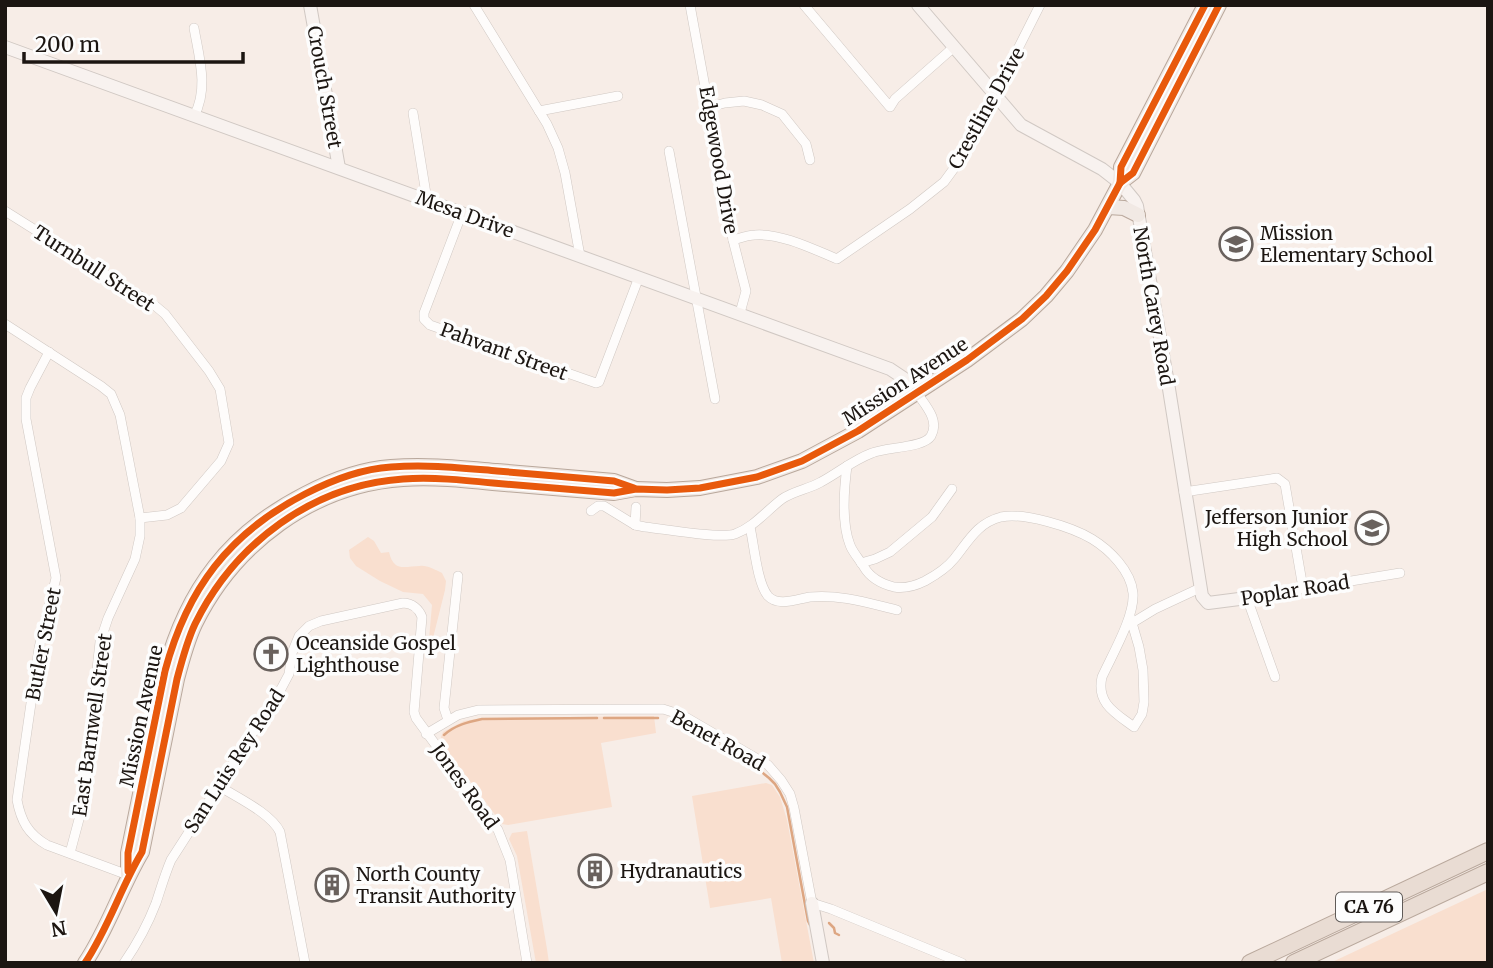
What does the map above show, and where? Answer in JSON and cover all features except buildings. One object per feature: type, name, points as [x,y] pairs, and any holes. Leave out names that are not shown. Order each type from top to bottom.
[{"type":"highway","name":"CA 76","points":[[1250,963],[1488,851]]},
{"type":"highway","name":"CA 76","points":[[1294,963],[1488,872]]},
{"type":"main road","name":"Crouch Street","points":[[310,5],[339,168]]},
{"type":"main road","name":"North Carey Road","points":[[918,5],[1021,125],[1102,169],[1120,183],[1134,200],[1169,389],[1200,588]]},
{"type":"main road","name":"Mission Avenue","points":[[85,963],[114,912],[128,875],[142,852],[177,679],[195,625],[229,569],[267,532],[293,514],[323,499],[371,482],[437,478],[614,493],[636,489],[700,488],[739,482],[773,472],[830,447],[990,345],[1035,307],[1072,264],[1108,207],[1120,183],[1121,167],[1205,5]]},
{"type":"main road","name":"Mission Avenue","points":[[1120,183],[1133,173],[1219,5]]},
{"type":"main road","name":"Mesa Drive","points":[[5,47],[890,369],[905,379],[918,393]]},
{"type":"main road","points":[[1108,207],[1124,208],[1138,215]]},
{"type":"main road","name":"Poplar Road","points":[[1200,588],[1208,603],[1247,598]]},
{"type":"main road","name":"Benet Road","points":[[812,903],[823,963]]},
{"type":"street","points":[[474,5],[547,124],[558,148],[580,256]]},
{"type":"street","name":"Edgewood Drive","points":[[690,5],[733,240],[746,291],[740,313]]},
{"type":"street","points":[[804,5],[890,107],[954,47]]},
{"type":"street","name":"Crestline Drive","points":[[733,240],[754,235],[771,235],[837,259],[910,209],[944,182],[966,152],[1040,5]]},
{"type":"street","points":[[194,29],[202,88],[194,116]]},
{"type":"street","points":[[539,111],[618,96]]},
{"type":"street","points":[[709,107],[744,101],[762,104],[782,114],[806,144],[810,160]]},
{"type":"street","points":[[413,113],[427,200]]},
{"type":"street","points":[[669,151],[715,399]]},
{"type":"street","name":"Turnbull Street","points":[[5,211],[153,304],[165,314],[220,389],[229,443],[221,461],[181,508],[167,515],[141,518]]},
{"type":"street","name":"Pahvant Street","points":[[462,213],[424,313],[424,319],[430,325],[596,383],[599,382],[639,277]]},
{"type":"street","name":"East Barnwell Street","points":[[5,324],[111,394],[120,415],[141,518],[135,559],[100,642],[82,808],[70,853]]},
{"type":"street","name":"Butler Street","points":[[49,352],[26,398],[26,419],[56,578],[39,648],[17,800],[26,828],[36,839],[128,875]]},
{"type":"street","points":[[591,511],[598,506],[604,506],[635,524],[708,535],[733,535],[750,527],[784,497],[820,483],[870,453],[921,444],[929,438],[934,426],[933,417],[918,393]]},
{"type":"street","points":[[847,466],[843,496],[850,545],[869,575],[884,585],[900,588],[914,586],[937,575],[954,560],[985,523],[1008,516],[1057,524],[1092,539],[1111,553],[1129,576],[1133,593],[1131,619],[1139,647],[1144,692],[1142,714],[1134,727],[1111,710],[1104,701],[1100,687],[1102,677],[1131,619],[1200,588]]},
{"type":"street","points":[[1184,492],[1277,478],[1282,480],[1285,484],[1303,588]]},
{"type":"street","points":[[861,563],[890,552],[932,517],[953,489]]},
{"type":"street","points":[[635,524],[636,507]]},
{"type":"street","points":[[750,527],[761,584],[769,597],[778,602],[811,597],[854,599],[897,610]]},
{"type":"street","name":"Poplar Road","points":[[1247,598],[1400,573]]},
{"type":"street","points":[[448,720],[444,708],[458,576]]},
{"type":"street","points":[[1247,598],[1275,677]]},
{"type":"street","name":"San Luis Rey Road","points":[[124,963],[147,924],[171,860],[281,690],[289,674],[292,653],[299,636],[309,626],[403,603],[409,603],[419,611],[422,617],[414,712],[426,734]]},
{"type":"street","name":"Benet Road","points":[[426,734],[458,715],[478,710],[663,709],[682,715],[768,765],[781,780],[790,794],[794,808],[812,903]]},
{"type":"street","name":"Jones Road","points":[[426,734],[498,830],[510,860],[527,963]]},
{"type":"street","points":[[219,786],[267,817],[280,832],[305,963]]},
{"type":"street","points":[[812,903],[962,963]]},
{"type":"shaded area","points":[[368,537],[374,541],[381,553],[389,552],[397,566],[425,566],[442,573],[446,581],[445,590],[432,642],[429,639],[432,605],[423,594],[403,592],[380,581],[356,566],[350,558],[349,550]]},
{"type":"shaded area","points":[[654,716],[656,733],[601,743],[612,807],[508,825],[502,824],[443,745],[441,737],[443,732],[464,721],[482,718]]},
{"type":"shaded area","points":[[766,783],[772,785],[780,797],[787,820],[814,963],[782,963],[771,898],[710,908],[692,796]]},
{"type":"shaded area","points":[[527,831],[549,963],[536,963],[517,856],[509,839],[512,833]]},
{"type":"shaded area","points":[[1488,889],[1488,963],[1330,963]]},
{"type":"waterway","points":[[444,735],[457,726],[482,719],[597,718]]},
{"type":"waterway","points":[[604,718],[658,718]]},
{"type":"waterway","points":[[669,720],[744,759]]},
{"type":"waterway","points":[[753,765],[775,784],[787,807],[810,925]]},
{"type":"waterway","points":[[829,923],[839,935]]},
{"type":"cycle path","points":[[1120,183],[1121,167],[1205,5]]},
{"type":"cycle path","points":[[85,963],[142,852],[177,679],[192,630],[212,595],[232,568],[255,544],[280,523],[308,506],[338,493],[370,484],[403,479],[437,479],[614,493],[636,489],[700,488],[757,477],[802,461],[858,431],[967,360],[1022,319],[1046,296],[1095,230],[1120,183],[1133,173],[1219,5]]},
{"type":"cycle path","points":[[128,871],[128,853],[165,671],[174,641],[185,614],[215,566],[254,527],[278,509],[326,484],[380,468],[418,466],[526,473],[614,481],[634,488]]},
{"type":"place","name":"Mission Elementary School","points":[[1236,244]]},
{"type":"place","name":"Jefferson Junior High School","points":[[1372,528]]},
{"type":"place","name":"Oceanside Gospel Lighthouse","points":[[271,654]]},
{"type":"place","name":"Hydranautics","points":[[595,871]]},
{"type":"place","name":"North County Transit Authority","points":[[332,885]]}]
